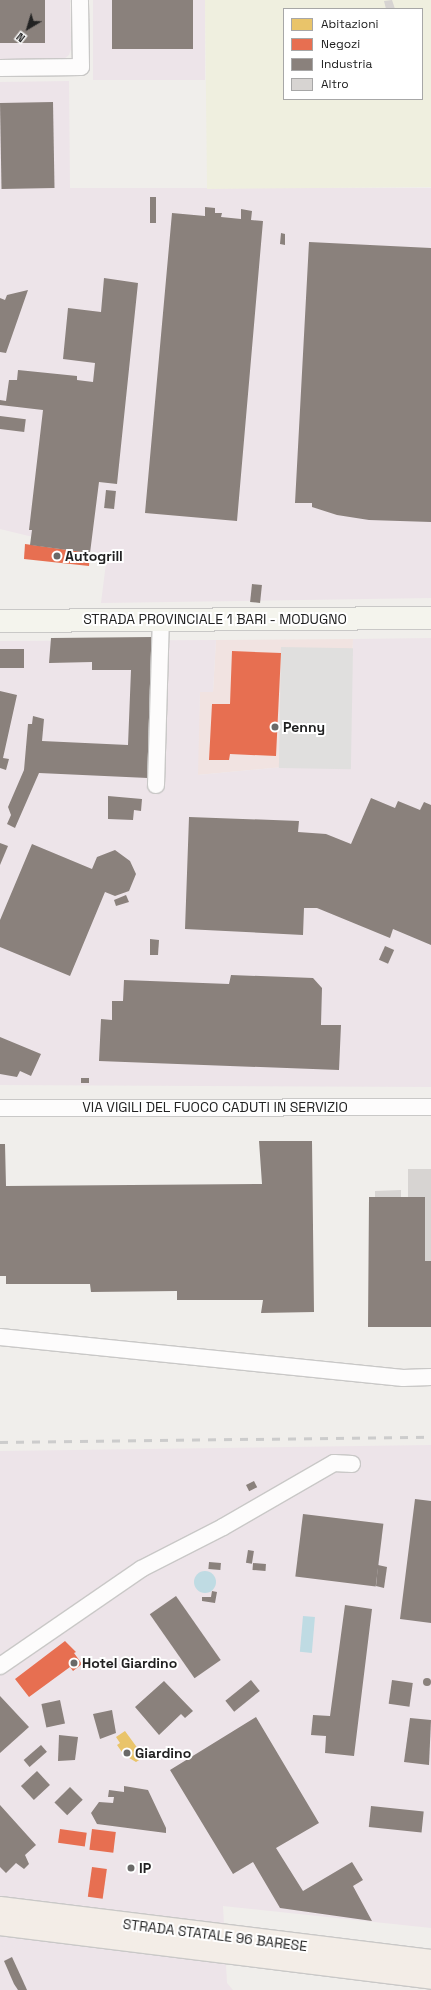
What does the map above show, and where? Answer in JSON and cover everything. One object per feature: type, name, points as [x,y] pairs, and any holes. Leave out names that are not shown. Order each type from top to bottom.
[{"type":"main road","name":"STRADA STATALE 96 BARESE","points":[[0,1908],[431,1961]]},
{"type":"main road","name":"STRADA STATALE 96 BARESE","points":[[0,1924],[431,1978]]},
{"type":"street","points":[[0,68],[81,68],[80,0]]},
{"type":"street","name":"STRADA PROVINCIALE 1 BARI - MODUGNO","points":[[0,621],[431,618]]},
{"type":"street","points":[[156,785],[161,619]]},
{"type":"street","name":"VIA VIGILI DEL FUOCO CADUTI IN SERVIZIO","points":[[0,1108],[431,1107]]},
{"type":"street","points":[[0,1337],[404,1378],[431,1377]]},
{"type":"street","points":[[0,1666],[141,1569],[223,1527],[334,1463],[352,1464]]},
{"type":"shaded area","points":[[0,0],[70,0],[71,49],[69,55],[64,59],[0,59]]},
{"type":"shaded area","points":[[93,0],[205,0],[205,80],[93,80]]},
{"type":"shaded area","points":[[69,81],[70,188],[431,188],[431,598],[101,603],[107,555],[0,529],[0,82]]},
{"type":"shaded area","points":[[431,638],[431,1087],[0,1085],[0,641],[216,640],[213,692],[200,692],[198,775],[349,761],[353,639]]},
{"type":"shaded area","name":"Penny","points":[[353,639],[349,761],[197,775],[200,692],[213,692],[216,640]]},
{"type":"shaded area","points":[[281,647],[353,648],[351,769],[279,768]]},
{"type":"shaded area","points":[[431,1445],[431,1928],[223,1906],[227,1983],[233,1990],[0,1990],[0,1451]]},
{"type":"green space","points":[[205,0],[431,0],[431,187],[207,189]]},
{"type":"water","points":[[205,1571],[213,1574],[216,1582],[213,1590],[205,1593],[197,1590],[194,1582],[197,1574]]},
{"type":"water","points":[[303,1616],[315,1617],[312,1653],[300,1652]]},
{"type":"building: Abitazioni","points":[[125,1731],[144,1757],[136,1762],[124,1755],[117,1745],[120,1743],[116,1737]]},
{"type":"building: Negozi","name":"Autogrill","points":[[25,544],[90,553],[89,566],[24,559]]},
{"type":"building: Negozi","points":[[232,651],[281,653],[276,756],[230,754],[229,760],[209,760],[212,704],[230,704]]},
{"type":"building: Negozi","points":[[65,1641],[76,1652],[74,1653],[82,1664],[73,1671],[70,1667],[29,1697],[15,1679]]},
{"type":"building: Negozi","points":[[60,1829],[87,1833],[85,1847],[58,1843]]},
{"type":"building: Negozi","points":[[92,1829],[116,1832],[113,1853],[89,1850]]},
{"type":"building: Negozi","points":[[92,1867],[107,1869],[103,1899],[88,1897]]},
{"type":"building: Industria","points":[[0,0],[45,0],[45,43],[0,43]]},
{"type":"building: Industria","points":[[112,0],[193,0],[193,49],[112,49]]},
{"type":"building: Industria","points":[[53,102],[55,188],[2,189],[0,103]]},
{"type":"building: Industria","points":[[150,197],[156,197],[156,223],[150,223]]},
{"type":"building: Industria","points":[[205,207],[215,208],[215,213],[222,213],[221,217],[241,219],[241,209],[252,211],[251,220],[263,221],[237,521],[145,513],[172,213],[205,216]]},
{"type":"building: Industria","points":[[281,233],[285,234],[285,245],[280,244]]},
{"type":"building: Industria","points":[[309,242],[431,248],[431,522],[369,520],[337,515],[312,507],[312,503],[295,503]]},
{"type":"building: Industria","points":[[104,278],[138,283],[117,484],[99,482],[90,553],[30,545],[32,530],[29,530],[43,410],[0,405],[0,400],[6,401],[9,380],[17,380],[18,370],[77,376],[77,380],[93,382],[95,363],[63,359],[68,308],[101,312]]},
{"type":"building: Industria","points":[[28,290],[6,353],[0,352],[0,298],[5,300],[7,295]]},
{"type":"building: Industria","points":[[0,416],[26,419],[24,432],[0,429]]},
{"type":"building: Industria","points":[[106,490],[116,491],[114,509],[104,508]]},
{"type":"building: Industria","points":[[252,584],[262,585],[260,603],[250,602]]},
{"type":"building: Industria","points":[[153,637],[148,778],[39,773],[15,828],[7,824],[11,815],[8,807],[24,770],[28,724],[32,724],[33,716],[44,719],[42,741],[128,745],[131,670],[92,670],[92,662],[49,663],[51,638]]},
{"type":"building: Industria","points":[[0,649],[24,649],[24,668],[0,668]]},
{"type":"building: Industria","points":[[0,691],[17,695],[3,758],[9,759],[6,770],[0,768]]},
{"type":"building: Industria","points":[[108,796],[142,799],[141,811],[134,810],[133,820],[108,819]]},
{"type":"building: Industria","points":[[371,798],[395,808],[398,801],[420,810],[424,802],[431,805],[431,945],[393,929],[390,938],[317,908],[304,908],[303,935],[185,929],[189,817],[299,821],[298,832],[326,834],[351,844]]},
{"type":"building: Industria","points":[[0,843],[8,846],[0,865]]},
{"type":"building: Industria","points":[[32,844],[92,869],[97,857],[115,850],[130,861],[136,874],[129,891],[115,896],[105,892],[70,976],[0,947],[0,920]]},
{"type":"building: Industria","points":[[126,895],[129,902],[116,906],[114,900]]},
{"type":"building: Industria","points":[[150,939],[159,940],[158,955],[150,955]]},
{"type":"building: Industria","points":[[385,946],[394,950],[388,964],[379,960]]},
{"type":"building: Industria","points":[[231,975],[313,978],[322,988],[321,1025],[341,1025],[339,1070],[99,1061],[101,1019],[112,1020],[112,1001],[123,1001],[124,980],[229,984]]},
{"type":"building: Industria","points":[[0,1037],[41,1054],[31,1076],[20,1071],[17,1077],[0,1074]]},
{"type":"building: Industria","points":[[81,1078],[89,1078],[89,1083],[81,1083]]},
{"type":"building: Industria","points":[[259,1141],[312,1141],[314,1312],[261,1313],[263,1300],[177,1300],[177,1291],[91,1292],[90,1284],[6,1284],[6,1276],[0,1276],[0,1144],[5,1144],[6,1186],[262,1184]]},
{"type":"building: Industria","points":[[369,1197],[425,1197],[425,1261],[431,1261],[431,1327],[368,1327]]},
{"type":"building: Industria","points":[[254,1481],[257,1487],[249,1491],[246,1485]]},
{"type":"building: Industria","points":[[415,1499],[431,1501],[431,1623],[400,1619]]},
{"type":"building: Industria","points":[[303,1514],[383,1524],[376,1586],[295,1577]]},
{"type":"building: Industria","points":[[248,1550],[254,1551],[252,1564],[246,1563]]},
{"type":"building: Industria","points":[[209,1562],[221,1563],[220,1570],[208,1569]]},
{"type":"building: Industria","points":[[253,1563],[266,1564],[265,1571],[253,1570]]},
{"type":"building: Industria","points":[[378,1565],[387,1567],[384,1588],[376,1586]]},
{"type":"building: Industria","points":[[212,1591],[217,1592],[215,1603],[202,1601],[202,1597],[211,1597]]},
{"type":"building: Industria","points":[[176,1596],[221,1660],[195,1678],[150,1614]]},
{"type":"building: Industria","points":[[345,1605],[372,1609],[354,1756],[325,1753],[326,1736],[311,1735],[313,1715],[330,1716]]},
{"type":"building: Industria","points":[[425,1678],[429,1678],[431,1682],[429,1686],[425,1686],[423,1684],[423,1680]]},
{"type":"building: Industria","points":[[251,1680],[260,1691],[234,1712],[225,1701]]},
{"type":"building: Industria","points":[[392,1680],[413,1683],[409,1707],[389,1704]]},
{"type":"building: Industria","points":[[164,1681],[193,1711],[185,1718],[181,1714],[159,1735],[135,1707]]},
{"type":"building: Industria","points":[[0,1696],[29,1727],[0,1753]]},
{"type":"building: Industria","points":[[60,1700],[65,1723],[46,1727],[41,1704]]},
{"type":"building: Industria","points":[[112,1710],[116,1733],[100,1739],[93,1714]]},
{"type":"building: Industria","points":[[256,1717],[319,1823],[276,1848],[303,1891],[352,1862],[363,1880],[353,1886],[372,1921],[280,1908],[253,1862],[233,1874],[170,1770]]},
{"type":"building: Industria","points":[[410,1718],[431,1720],[429,1765],[404,1762]]},
{"type":"building: Industria","points":[[59,1735],[78,1737],[75,1760],[58,1761]]},
{"type":"building: Industria","points":[[41,1745],[47,1752],[30,1767],[24,1760]]},
{"type":"building: Industria","points":[[37,1771],[50,1785],[34,1800],[21,1786]]},
{"type":"building: Industria","points":[[124,1786],[148,1790],[166,1828],[166,1833],[97,1824],[91,1813],[99,1802],[113,1803],[114,1797],[108,1797],[109,1790],[124,1792]]},
{"type":"building: Industria","points":[[70,1787],[83,1800],[67,1815],[54,1803]]},
{"type":"building: Industria","points":[[0,1805],[36,1845],[25,1855],[29,1864],[24,1869],[16,1863],[6,1873],[0,1867]]},
{"type":"building: Industria","points":[[371,1806],[424,1812],[422,1832],[369,1827]]},
{"type":"building: Industria","points":[[12,1957],[27,1990],[18,1990],[14,1984],[4,1961]]},
{"type":"building: Altro","points":[[392,0],[395,8],[386,8],[384,1]]},
{"type":"building: Altro","points":[[408,1169],[431,1169],[431,1261],[425,1261],[425,1197],[408,1197]]},
{"type":"building: Altro","points":[[401,1190],[401,1197],[375,1197],[375,1191]]},
{"type":"railway","points":[[0,1442],[431,1437]]},
{"type":"place","name":"Autogrill","points":[[57,556]]},
{"type":"place","name":"Penny","points":[[275,727]]},
{"type":"place","name":"Hotel Giardino","points":[[74,1663]]},
{"type":"place","name":"Giardino","points":[[127,1753]]},
{"type":"place","name":"IP","points":[[131,1868]]}]
